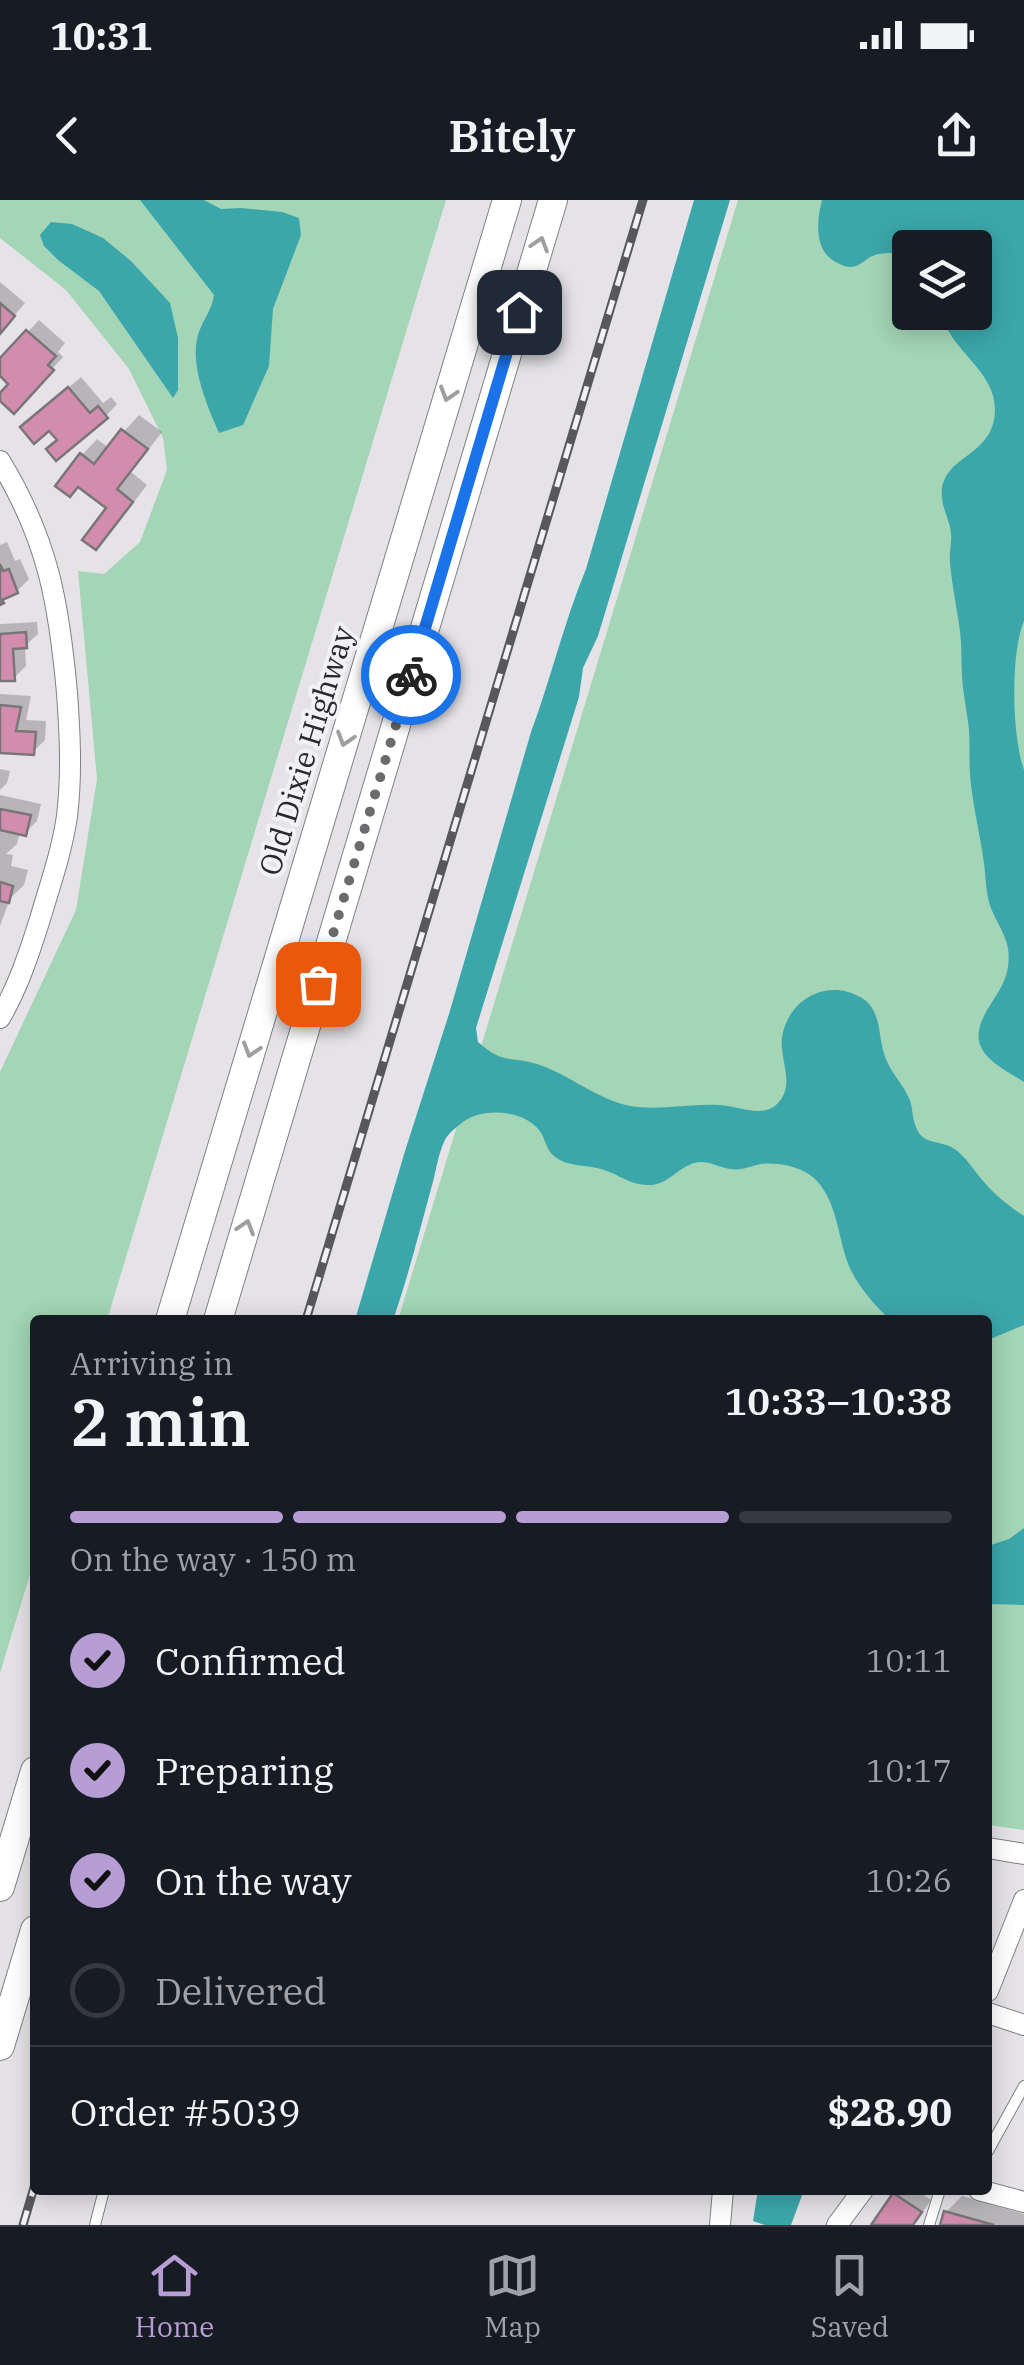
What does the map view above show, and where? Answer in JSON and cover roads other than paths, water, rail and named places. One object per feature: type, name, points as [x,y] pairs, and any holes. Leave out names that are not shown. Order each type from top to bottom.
[{"type":"main road","name":"Old Dixie Highway","points":[[172,1315],[506,200]]},
{"type":"main road","points":[[219,1315],[553,200]]},
{"type":"main road","points":[[0,1887],[30,1788]]},
{"type":"main road","points":[[0,2046],[30,1947]]},
{"type":"street","points":[[0,461],[32,522],[47,564],[61,628],[70,725],[67,815],[54,873],[27,961],[0,1018]]},
{"type":"street","points":[[992,1849],[1024,1854]]},
{"type":"street","points":[[992,1981],[1024,1900]]},
{"type":"street","points":[[992,2014],[1024,2024]]},
{"type":"street","points":[[992,2193],[1024,2202]]},
{"type":"street","points":[[720,2225],[723,2195]]},
{"type":"street","points":[[837,2225],[859,2195]]},
{"type":"lane","points":[[992,2144],[1022,2094]]},
{"type":"lane","points":[[96,2225],[103,2195]]},
{"type":"lane","points":[[929,2225],[938,2195]]},
{"type":"water","points":[[140,200],[204,200],[221,209],[282,212],[299,218],[301,235],[273,309],[269,366],[243,425],[219,433],[197,370],[196,344],[214,295]]},
{"type":"water","points":[[694,200],[730,200],[598,636],[583,668],[579,697],[476,1028],[478,1042],[495,1054],[540,1065],[630,1106],[720,1105],[765,1110],[778,1103],[786,1088],[782,1037],[797,1007],[825,991],[860,997],[874,1011],[886,1059],[909,1098],[919,1133],[958,1151],[993,1192],[1024,1216],[1024,1325],[992,1338],[992,1315],[885,1315],[853,1274],[824,1190],[805,1172],[791,1166],[761,1164],[735,1169],[699,1162],[663,1182],[639,1184],[604,1170],[560,1160],[532,1123],[502,1113],[471,1117],[446,1138],[395,1315],[356,1315],[531,732],[586,569]]},
{"type":"water","points":[[822,200],[1024,200],[1024,621],[1016,654],[1014,696],[1024,770],[1024,1082],[987,1056],[979,1037],[983,1018],[1006,976],[1008,953],[989,902],[972,795],[961,637],[950,563],[951,533],[942,495],[952,468],[979,446],[993,425],[995,410],[988,383],[948,330],[992,330],[992,230],[892,230],[892,253],[870,257],[852,267],[825,253],[819,237]]},
{"type":"water","points":[[51,222],[72,224],[103,238],[170,303],[178,338],[178,390],[173,398],[99,291],[44,246],[40,235]]},
{"type":"water","points":[[1024,1528],[1024,1605],[992,1604],[992,1545]]},
{"type":"water","points":[[757,2195],[802,2195],[791,2225],[753,2221]]},
{"type":"railway","points":[[308,1315],[643,200]]},
{"type":"railway","points":[[23,2225],[32,2195]]}]
